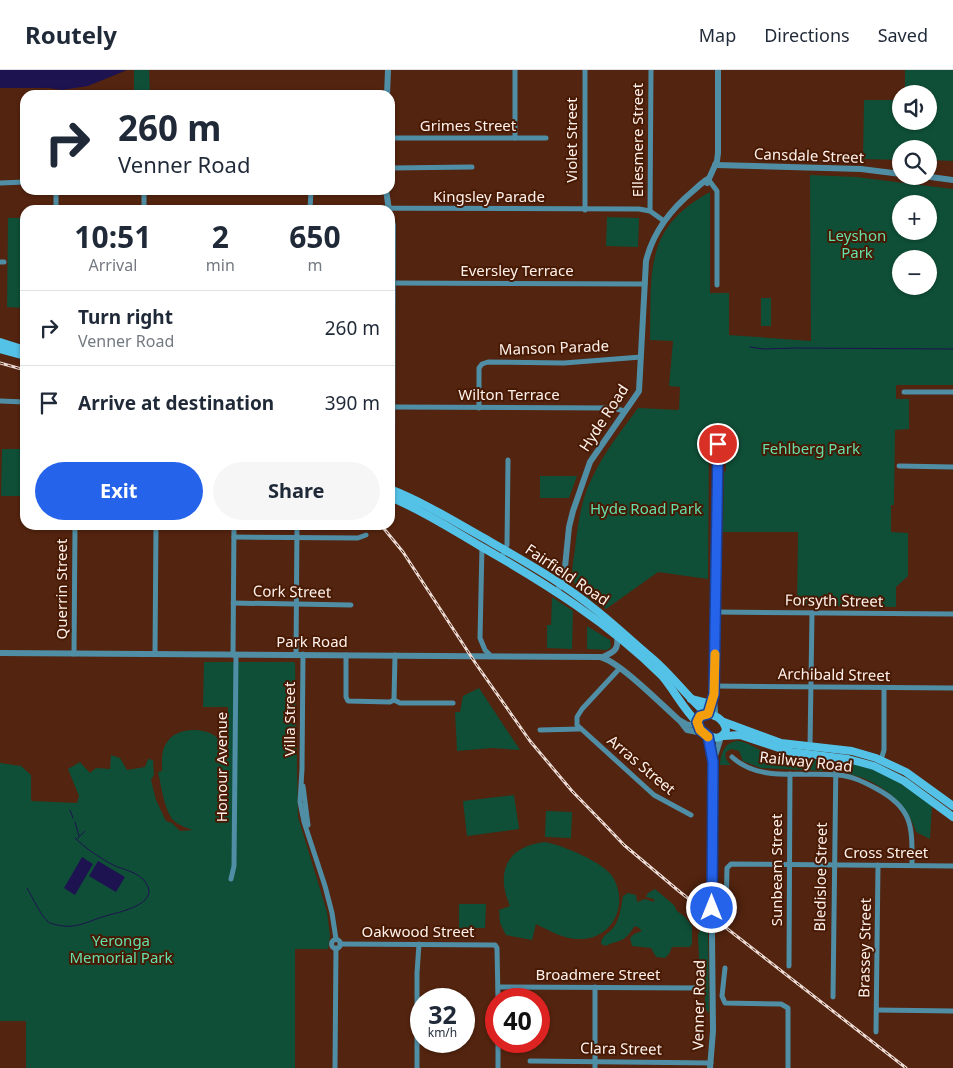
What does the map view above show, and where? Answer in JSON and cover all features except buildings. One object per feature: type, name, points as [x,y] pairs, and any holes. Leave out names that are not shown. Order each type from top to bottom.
[{"type":"main road","points":[[0,342],[20,348]]},
{"type":"main road","points":[[0,349],[20,355]]},
{"type":"main road","name":"Fairfield Road","points":[[395,491],[432,508],[483,542]]},
{"type":"main road","name":"Fairfield Road","points":[[395,499],[483,542],[559,589],[596,609],[654,660],[707,714]]},
{"type":"main road","name":"Fairfield Road","points":[[559,589],[618,636],[662,676],[697,723]]},
{"type":"main road","points":[[692,699],[711,702]]},
{"type":"main road","points":[[953,806],[906,772],[881,760],[852,751],[774,741],[724,722],[716,716],[707,714],[700,716],[697,723],[706,734],[716,738],[740,736],[791,752],[863,762],[904,781],[953,817]]},
{"type":"main road","points":[[723,736],[726,730],[724,722]]},
{"type":"street","points":[[387,90],[388,70]]},
{"type":"street","points":[[515,70],[515,138]]},
{"type":"street","name":"Violet Street","points":[[584,210],[585,70]]},
{"type":"street","name":"Ellesmere Street","points":[[650,211],[651,70]]},
{"type":"street","name":"Hyde Road","points":[[559,589],[564,577],[569,527],[590,462],[639,391],[646,261],[650,248],[670,212],[702,189],[707,183],[715,165],[718,148],[718,70]]},
{"type":"street","name":"Grimes Street","points":[[395,138],[546,138]]},
{"type":"street","name":"Cansdale Street","points":[[715,165],[843,168],[892,173]]},
{"type":"street","points":[[395,168],[472,167]]},
{"type":"street","points":[[937,178],[953,180]]},
{"type":"street","points":[[708,179],[717,191],[717,285]]},
{"type":"street","points":[[0,183],[20,182]]},
{"type":"street","name":"Kingsley Parade","points":[[395,211],[639,209],[650,211]]},
{"type":"street","points":[[650,211],[664,221]]},
{"type":"street","name":"Eversley Terrace","points":[[395,283],[645,284]]},
{"type":"street","name":"Manson Parade","points":[[479,408],[479,368],[482,364],[488,362],[564,362],[641,357]]},
{"type":"street","points":[[904,392],[953,392]]},
{"type":"street","points":[[0,402],[20,402]]},
{"type":"street","name":"Wilton Terrace","points":[[395,407],[612,408],[625,411]]},
{"type":"street","points":[[716,716],[714,686],[718,444]]},
{"type":"street","points":[[504,554],[508,542],[508,460]]},
{"type":"street","points":[[899,466],[953,467]]},
{"type":"street","name":"Querrin Street","points":[[74,530],[74,654]]},
{"type":"street","points":[[155,654],[156,530]]},
{"type":"street","name":"Honour Avenue","points":[[231,879],[234,866],[234,530]]},
{"type":"street","name":"Villa Street","points":[[297,530],[302,783],[308,832],[330,906],[336,939],[331,944],[338,946]]},
{"type":"street","points":[[234,537],[358,538],[366,535]]},
{"type":"street","points":[[483,542],[480,638],[485,650],[490,655]]},
{"type":"street","name":"Cork Street","points":[[233,604],[351,605]]},
{"type":"street","name":"Forsyth Street","points":[[715,612],[953,614]]},
{"type":"street","points":[[810,746],[812,613]]},
{"type":"street","points":[[603,657],[616,650],[618,636]]},
{"type":"street","name":"Park Road","points":[[0,653],[603,657]]},
{"type":"street","points":[[346,655],[346,697],[348,701],[390,702],[394,700],[400,703],[453,703]]},
{"type":"street","points":[[394,700],[395,655]]},
{"type":"street","points":[[603,657],[620,668],[680,721],[684,727],[690,731],[706,734]]},
{"type":"street","points":[[540,730],[579,729],[577,718],[582,709],[620,668]]},
{"type":"street","name":"Archibald Street","points":[[714,686],[953,688]]},
{"type":"street","points":[[881,760],[884,750],[884,688]]},
{"type":"street","points":[[707,714],[714,694]]},
{"type":"street","points":[[680,721],[688,725],[697,723]]},
{"type":"street","name":"Arras Street","points":[[579,729],[654,795],[691,815]]},
{"type":"street","name":"Venner Road","points":[[706,734],[713,762],[713,1031],[710,1065]]},
{"type":"street","name":"Venner Road","points":[[713,762],[723,736]]},
{"type":"street","name":"Railway Road","points":[[732,757],[742,765],[754,770],[790,774],[835,774],[861,781],[887,794],[898,803],[912,828],[912,865]]},
{"type":"street","name":"Bledisloe Street","points":[[833,997],[836,757]]},
{"type":"street","name":"Sunbeam Street","points":[[789,966],[790,774]]},
{"type":"street","name":"Cross Street","points":[[726,912],[727,868],[730,864],[953,866]]},
{"type":"street","name":"Brassey Street","points":[[876,1032],[878,865]]},
{"type":"street","points":[[417,1068],[417,973],[419,944]]},
{"type":"street","name":"Oakwood Street","points":[[338,946],[496,945],[498,948],[498,987]]},
{"type":"street","points":[[336,1068],[338,946]]},
{"type":"street","name":"Venner Road","points":[[725,968],[722,996],[724,1002],[728,1004],[782,1004],[789,1009],[788,1068]]},
{"type":"street","name":"Broadmere Street","points":[[498,987],[698,988]]},
{"type":"street","points":[[595,987],[595,1068]]},
{"type":"street","points":[[877,1010],[953,1011]]},
{"type":"street","points":[[498,1053],[498,1068]]},
{"type":"street","name":"Clara Street","points":[[530,1061],[710,1065]]},
{"type":"green space","points":[[134,70],[149,70],[150,90],[134,90]]},
{"type":"green space","points":[[905,70],[953,70],[953,161],[937,160],[937,140],[892,140],[892,160],[863,159],[864,100],[892,100],[892,130],[937,130],[937,85],[905,85]]},
{"type":"green space","points":[[810,175],[856,177],[892,181],[892,185],[921,185],[953,189],[953,385],[896,385],[896,399],[909,399],[909,429],[895,430],[894,505],[891,505],[891,532],[908,533],[908,576],[896,587],[896,607],[797,605],[798,532],[723,532],[724,473],[726,470],[728,436],[709,430],[708,579],[658,572],[606,609],[583,594],[576,586],[572,574],[579,521],[588,486],[602,459],[638,408],[679,410],[680,387],[669,386],[673,341],[650,340],[652,273],[655,255],[662,237],[672,221],[688,206],[710,192],[710,293],[729,293],[729,335],[811,341]]},
{"type":"green space","points":[[607,217],[639,218],[638,247],[606,246]]},
{"type":"green space","points":[[8,218],[20,218],[20,308],[7,307]]},
{"type":"green space","points":[[761,298],[771,298],[771,326],[761,326]]},
{"type":"green space","points":[[2,449],[20,449],[20,496],[1,496]]},
{"type":"green space","points":[[540,476],[577,476],[569,498],[540,498]]},
{"type":"green space","points":[[552,597],[573,611],[572,649],[547,648],[547,625],[551,625]]},
{"type":"green space","points":[[587,626],[610,640],[611,647],[607,650],[587,649]]},
{"type":"green space","name":"Yeronga Memorial Park","points":[[204,662],[294,662],[295,664],[298,817],[327,912],[330,936],[328,949],[295,949],[295,1068],[26,1068],[26,1021],[0,1021],[0,763],[21,766],[31,775],[31,801],[77,803],[79,796],[68,769],[80,762],[90,773],[96,768],[110,769],[111,755],[120,758],[127,770],[145,767],[148,759],[153,760],[154,775],[151,780],[156,800],[166,821],[172,823],[180,831],[193,830],[179,825],[172,819],[165,803],[158,772],[162,771],[162,755],[166,744],[177,733],[183,731],[197,730],[210,733],[219,740],[228,755],[228,707],[203,707]]},
{"type":"green space","points":[[479,688],[520,750],[492,748],[457,751],[455,712],[460,712],[463,696]]},
{"type":"green space","points":[[737,741],[777,756],[828,761],[831,764],[826,771],[761,768],[743,761],[739,751],[731,749],[726,752],[725,756],[731,765],[720,765],[721,756],[726,746]]},
{"type":"green space","points":[[844,761],[880,772],[932,805],[930,839],[916,832],[908,814],[889,793],[863,778],[840,770],[840,762]]},
{"type":"green space","points":[[514,795],[519,829],[467,836],[463,801]]},
{"type":"green space","points":[[546,811],[572,812],[571,838],[545,837]]},
{"type":"green space","points":[[545,842],[582,855],[600,865],[612,876],[617,886],[618,908],[615,918],[609,927],[601,933],[591,938],[573,939],[536,924],[532,940],[506,935],[500,923],[499,910],[510,906],[506,894],[504,872],[513,855],[521,849]]},
{"type":"green space","points":[[655,889],[674,905],[677,911],[692,926],[692,944],[690,947],[672,947],[665,958],[656,957],[651,948],[632,946],[630,938],[642,931],[635,926],[622,940],[606,946],[601,944],[603,937],[613,928],[617,921],[623,896],[628,893],[636,895],[637,902],[645,899],[654,902],[654,899],[646,897],[648,893]]},
{"type":"green space","points":[[459,904],[486,904],[485,928],[459,928]]},
{"type":"green space","points":[[700,930],[708,933],[709,1013],[705,1009],[705,996],[700,983],[698,935]]},
{"type":"shaded area","points":[[0,70],[127,70],[88,86],[62,90],[49,88],[0,88]]},
{"type":"shaded area","points":[[82,857],[93,864],[75,895],[64,888]]},
{"type":"shaded area","points":[[98,861],[125,877],[116,892],[89,876]]},
{"type":"waterway","points":[[750,347],[764,349],[953,349]]},
{"type":"waterway","points":[[70,810],[73,818]]},
{"type":"waterway","points":[[75,822],[79,836]]},
{"type":"waterway","points":[[77,839],[85,831]]},
{"type":"waterway","points":[[27,888],[47,921],[64,926],[80,925],[126,910],[134,907],[147,897],[149,891],[143,879],[108,862],[75,838]]},
{"type":"railway","points":[[0,363],[20,369]]},
{"type":"railway","points":[[385,530],[403,552],[476,664],[530,741],[572,791],[624,845],[680,892],[906,1068]]},
{"type":"slow traffic","points":[[708,737],[700,730],[697,722],[700,716],[708,714],[714,694],[715,654]]},
{"type":"route","points":[[712,908],[713,762],[708,736],[700,730],[697,722],[700,716],[708,714],[714,694],[718,444]]},
{"type":"park label","name":"Leyshon Park","points":[[857,244]]},
{"type":"park label","name":"Fehlberg Park","points":[[811,449]]},
{"type":"park label","name":"Hyde Road Park","points":[[646,509]]}]
